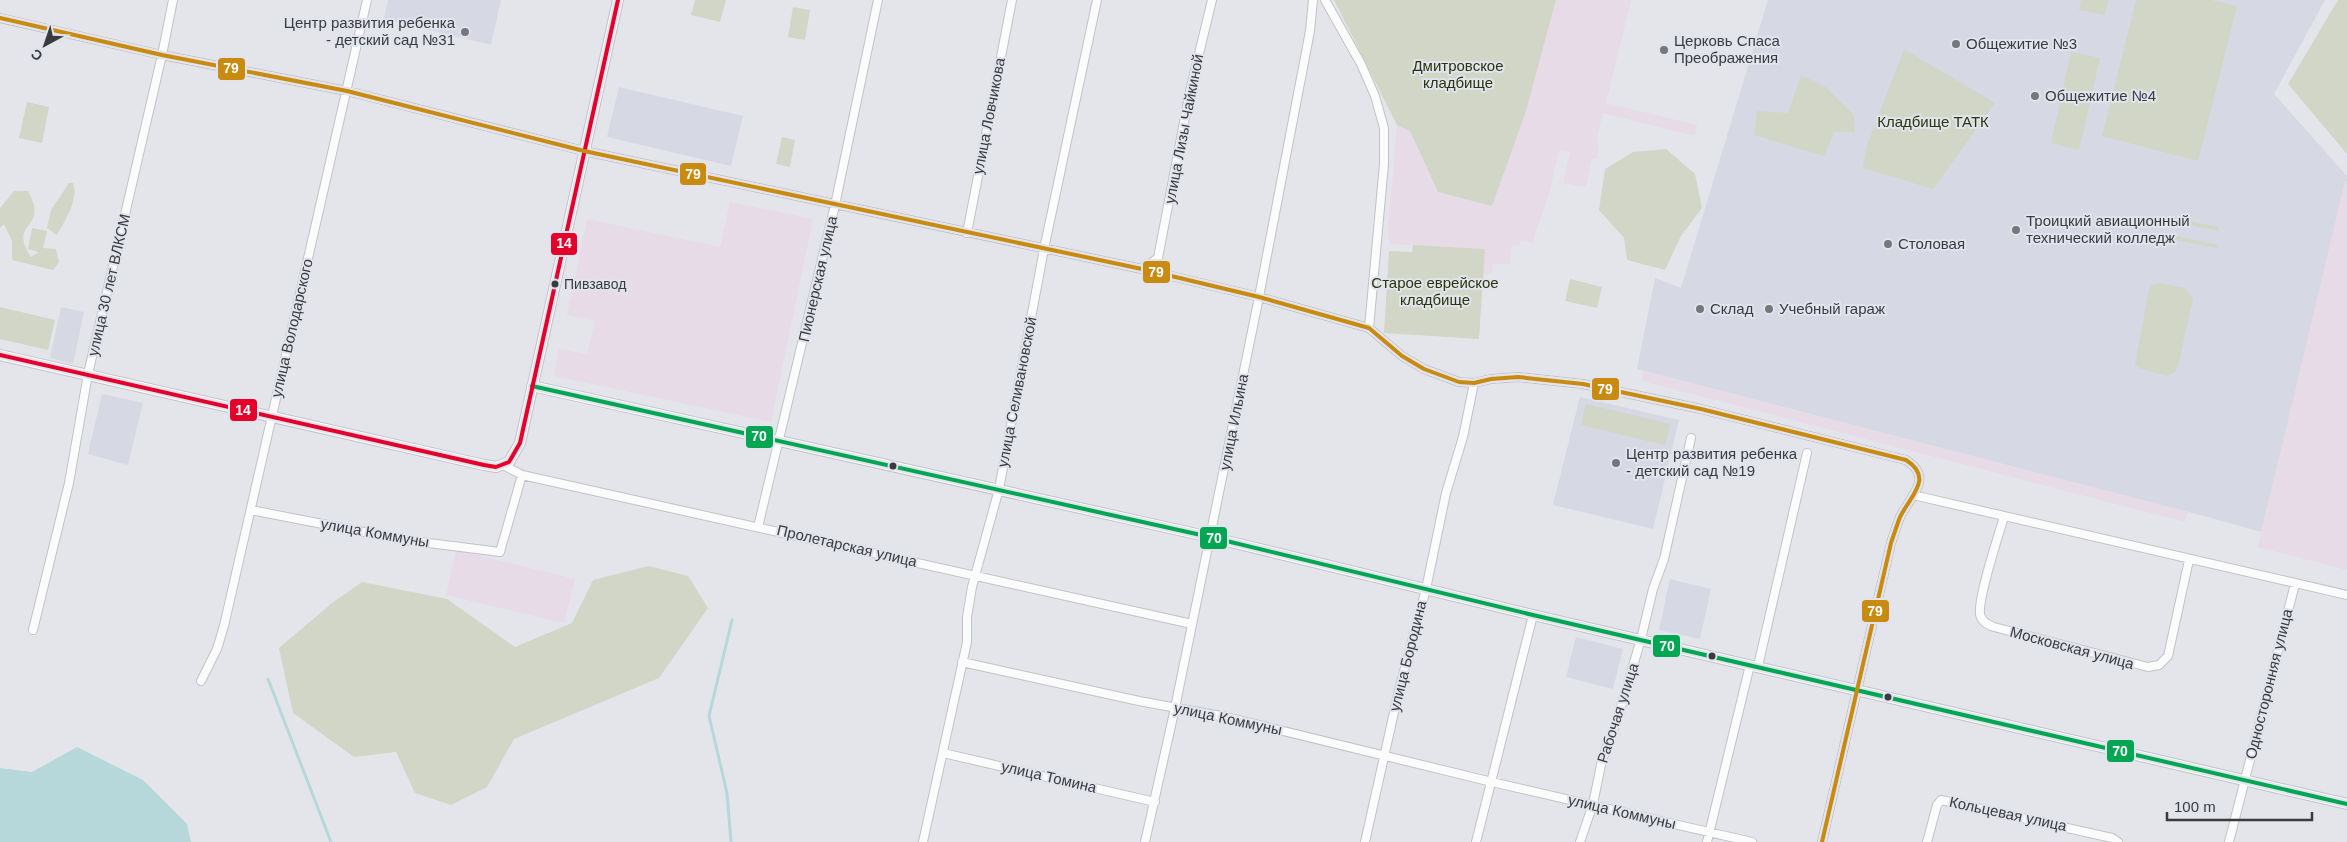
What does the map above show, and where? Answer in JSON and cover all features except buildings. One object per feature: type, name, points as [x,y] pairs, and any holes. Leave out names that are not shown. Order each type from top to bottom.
[{"type":"street","name":"улица 30 лет ВЛКСМ","points":[[33,630],[69,484],[88,374],[173,0]]},
{"type":"street","name":"улица Володарского","points":[[201,681],[220,641],[367,0]]},
{"type":"street","points":[[506,463],[520,443],[618,0]]},
{"type":"street","name":"Пионерская улица","points":[[758,527],[835,204],[878,0]]},
{"type":"street","name":"улица Ловчикова","points":[[967,233],[1012,0]]},
{"type":"street","name":"улица Селивановской","points":[[923,842],[967,642],[970,602],[999,489],[1044,249],[1097,0]]},
{"type":"street","name":"улица Лизы Чайкиной","points":[[1158,258],[1190,91],[1212,0]]},
{"type":"street","name":"улица Ильина","points":[[1145,842],[1175,708],[1259,297],[1310,30],[1313,0]]},
{"type":"street","points":[[1326,0],[1375,96],[1384,128],[1384,164],[1369,328]]},
{"type":"street","points":[[0,18],[162,55],[347,91],[584,151],[1142,269],[1259,297],[1369,328],[1402,356],[1424,369],[1458,382],[1474,383],[1491,379],[1518,377],[1583,384],[1701,409],[1906,460],[1916,467],[1920,476],[1913,495],[1900,517],[1891,543],[1822,842]]},
{"type":"street","points":[[1142,269],[1158,258],[1164,274]]},
{"type":"street","name":"Пролетарская улица","points":[[0,355],[484,465],[506,463],[522,475],[1192,624]]},
{"type":"street","name":"улица Бородина","points":[[1364,842],[1399,690],[1426,589],[1446,493],[1463,436],[1474,383]]},
{"type":"street","points":[[532,386],[1210,537],[1533,615],[1754,665],[2245,782],[2347,804]]},
{"type":"street","name":"Рабочая улица","points":[[1580,842],[1593,804],[1602,760],[1617,720],[1641,639],[1653,589],[1664,559],[1675,517],[1691,438]]},
{"type":"street","points":[[1707,842],[1807,454]]},
{"type":"street","name":"улица Коммуны","points":[[251,510],[405,540],[500,552],[522,475]]},
{"type":"street","points":[[1913,495],[2347,595]]},
{"type":"street","name":"Московская улица","points":[[2004,517],[1981,600],[1980,615],[1983,621],[1994,627],[2148,667],[2159,665],[2168,656],[2189,560]]},
{"type":"street","name":"Односторонняя улица","points":[[2229,842],[2294,584]]},
{"type":"street","points":[[1476,842],[1533,615]]},
{"type":"street","name":"улица Коммуны","points":[[962,662],[1226,718],[1752,842]]},
{"type":"street","name":"улица Томина","points":[[943,753],[1155,802]]},
{"type":"street","name":"Кольцевая улица","points":[[1927,842],[1936,805],[1941,800],[2112,838],[2118,842]]},
{"type":"shaded area","name":"Центр развития ребенка - детский сад №31","points":[[388,0],[501,0],[491,45],[384,19]]},
{"type":"shaded area","points":[[1556,0],[1631,0],[1606,103],[1697,125],[1695,136],[1603,113],[1597,136],[1599,150],[1596,159],[1592,159],[1586,187],[1563,183],[1570,152],[1559,150],[1549,194],[1532,243],[1521,240],[1519,246],[1512,245],[1510,264],[1493,264],[1492,274],[1483,274],[1484,249],[1390,244],[1388,231],[1397,125],[1410,131],[1438,192],[1492,206],[1526,111]]},
{"type":"shaded area","name":"Троицкий авиационный технический колледж","points":[[1768,0],[2325,0],[2274,94],[2347,176],[2347,180],[2261,532],[1637,369],[1655,278],[1681,288]]},
{"type":"shaded area","points":[[619,87],[743,116],[731,166],[607,137]]},
{"type":"shaded area","points":[[2345,181],[2347,182],[2347,570],[2258,547]]},
{"type":"shaded area","name":"Пивзавод","points":[[730,202],[813,219],[771,422],[554,376],[559,349],[587,354],[595,321],[567,315],[587,219],[720,247]]},
{"type":"shaded area","points":[[61,307],[84,312],[73,364],[50,358]]},
{"type":"shaded area","points":[[1644,371],[2188,512],[2185,522],[1642,381]]},
{"type":"shaded area","points":[[102,394],[143,403],[128,465],[88,454]]},
{"type":"shaded area","name":"Центр развития ребенка - детский сад №19","points":[[1580,397],[1679,420],[1653,529],[1553,505]]},
{"type":"shaded area","points":[[456,550],[575,579],[564,623],[446,595]]},
{"type":"shaded area","points":[[1670,579],[1711,589],[1700,639],[1659,630]]},
{"type":"shaded area","points":[[1576,637],[1623,649],[1613,689],[1566,677]]},
{"type":"green space","points":[[695,0],[726,0],[720,22],[691,15]]},
{"type":"green space","name":"Дмитровское кладбище","points":[[1334,0],[1556,0],[1526,111],[1492,206],[1438,192],[1410,131],[1397,125]]},
{"type":"green space","points":[[2081,0],[2108,0],[2105,15],[2079,10]]},
{"type":"green space","points":[[2136,0],[2211,0],[2237,6],[2198,161],[2102,136]]},
{"type":"green space","points":[[2338,0],[2347,0],[2347,154],[2288,84]]},
{"type":"green space","points":[[793,7],[810,10],[805,40],[788,37]]},
{"type":"green space","name":"Кладбище ТАТК","points":[[1904,49],[1995,103],[1933,189],[1863,168],[1866,148]]},
{"type":"green space","points":[[2071,52],[2100,58],[2079,150],[2051,143]]},
{"type":"green space","points":[[1801,75],[1827,88],[1854,115],[1855,132],[1834,132],[1824,156],[1754,135],[1757,111],[1788,113]]},
{"type":"green space","points":[[27,102],[49,107],[42,143],[19,138]]},
{"type":"green space","points":[[782,137],[795,140],[790,167],[776,164]]},
{"type":"green space","points":[[1666,149],[1695,174],[1702,208],[1681,236],[1665,270],[1627,260],[1624,238],[1599,210],[1605,169],[1633,152]]},
{"type":"green space","points":[[69,183],[73,183],[73,203],[57,235],[47,228],[51,210]]},
{"type":"green space","points":[[14,191],[28,191],[34,206],[33,219],[24,233],[25,247],[31,257],[39,252],[28,249],[32,228],[47,231],[43,248],[56,249],[59,262],[53,270],[12,260],[12,241],[4,224],[0,228],[0,208]]},
{"type":"green space","points":[[2167,217],[2219,227],[2218,231],[2166,220]]},
{"type":"green space","points":[[2166,234],[2218,245],[2217,248],[2165,238]]},
{"type":"green space","name":"Старое еврейское кладбище","points":[[1413,245],[1485,249],[1479,339],[1384,333],[1389,251],[1412,252]]},
{"type":"green space","points":[[1570,279],[1602,287],[1597,308],[1565,301]]},
{"type":"green space","points":[[2159,283],[2185,288],[2193,299],[2178,366],[2175,372],[2168,376],[2141,369],[2135,364],[2149,290],[2152,285]]},
{"type":"green space","points":[[0,307],[55,320],[48,350],[0,339]]},
{"type":"green space","points":[[1586,404],[1670,424],[1665,445],[1581,425]]},
{"type":"green space","points":[[649,566],[688,576],[708,608],[659,678],[514,739],[487,787],[451,805],[415,793],[396,752],[354,757],[293,713],[279,648],[332,603],[362,582],[447,599],[515,647],[572,623],[593,580]]},
{"type":"water","points":[[77,747],[143,780],[187,824],[191,842],[0,842],[0,768],[32,772]]},
{"type":"waterway","points":[[731,842],[727,793],[709,716],[732,620]]},
{"type":"waterway","points":[[268,679],[331,842]]},
{"type":"transit line","name":"14","points":[[0,355],[484,465],[496,467],[509,462],[520,443],[618,0]]},
{"type":"transit line","name":"79","points":[[0,18],[162,55],[347,91],[584,151],[1142,269],[1259,297],[1369,328],[1402,356],[1424,369],[1459,382],[1474,383],[1491,379],[1518,377],[1583,384],[1701,409],[1906,460],[1918,473],[1918,487],[1900,517],[1891,543],[1822,842]]},
{"type":"transit line","name":"70","points":[[532,386],[1210,537],[1533,615],[2347,804]]},
{"type":"place","name":"Центр развития ребенка - детский сад №31","points":[[465,32]]},
{"type":"place","name":"Общежитие №3","points":[[1956,44]]},
{"type":"place","name":"Церковь Спаса Преображения","points":[[1664,50]]},
{"type":"place","name":"Общежитие №4","points":[[2035,96]]},
{"type":"place","name":"Троицкий авиационный технический колледж","points":[[2016,230]]},
{"type":"place","name":"Столовая","points":[[1888,244]]},
{"type":"place","name":"Пивзавод","points":[[555,284]]},
{"type":"place","name":"Склад","points":[[1700,309]]},
{"type":"place","name":"Учебный гараж","points":[[1769,309]]},
{"type":"place","name":"Центр развития ребенка - детский сад №19","points":[[1616,463]]}]
